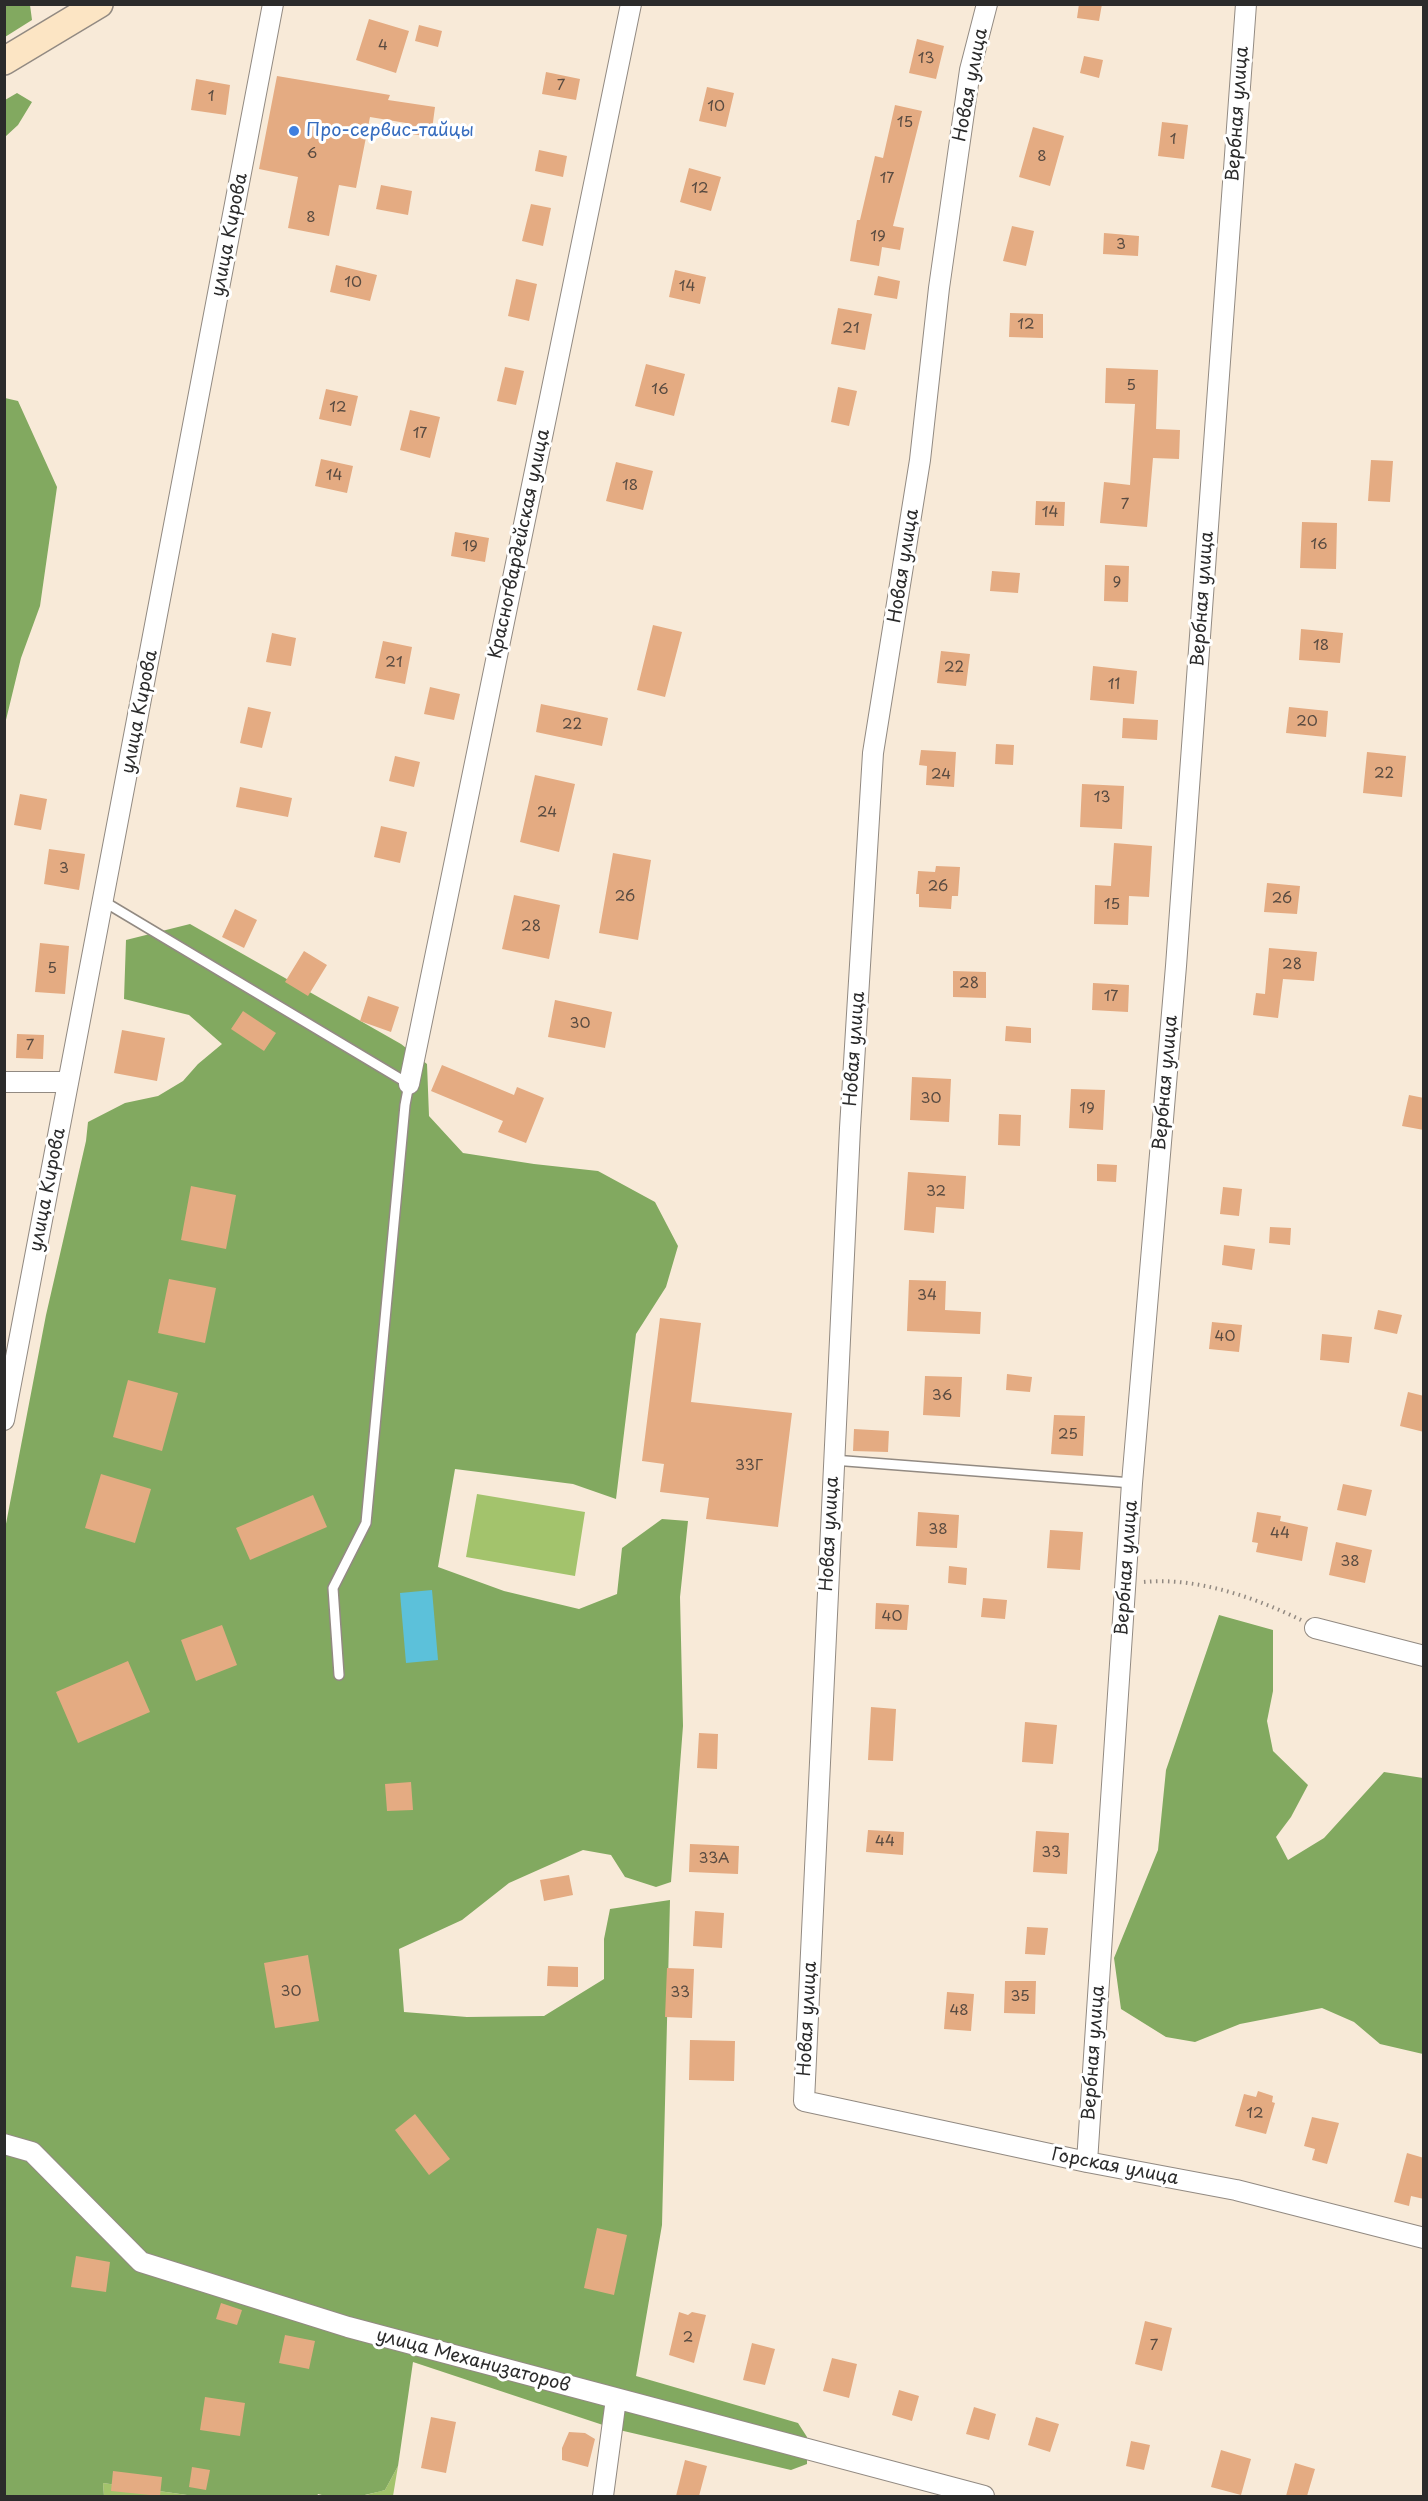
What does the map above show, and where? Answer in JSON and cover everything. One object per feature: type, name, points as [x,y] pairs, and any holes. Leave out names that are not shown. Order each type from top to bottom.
[{"type":"main road","points":[[4,61],[71,12],[99,4]]},
{"type":"street","name":"улица Кирова","points":[[4,1420],[273,4]]},
{"type":"street","name":"Красногвардейская улица","points":[[409,1084],[631,4]]},
{"type":"street","name":"Новая улица","points":[[804,2101],[833,1460],[873,753],[920,460],[939,288],[970,70],[987,4]]},
{"type":"street","name":"Вербная улица","points":[[1087,2162],[1132,1484],[1176,966],[1246,4]]},
{"type":"street","points":[[4,1082],[69,1082]]},
{"type":"street","points":[[1315,1628],[1424,1656]]},
{"type":"street","name":"Горская улица","points":[[804,2101],[1087,2162],[1236,2190],[1424,2238]]},
{"type":"street","name":"улица Механизаторов","points":[[4,2144],[32,2152],[141,2262],[348,2327],[984,2496]]},
{"type":"street","points":[[603,2496],[616,2399]]},
{"type":"lane","points":[[103,901],[409,1084],[405,1105],[366,1523],[333,1588],[339,1675]]},
{"type":"lane","points":[[833,1460],[1132,1484]]},
{"type":"path","points":[[1126,1584],[1165,1581],[1193,1584],[1281,1611],[1315,1628]]},
{"type":"green space","points":[[4,5],[30,5],[32,20],[5,37]]},
{"type":"green space","points":[[17,93],[32,102],[18,125],[5,137],[5,100]]},
{"type":"green space","points":[[5,398],[18,401],[57,487],[40,606],[21,658],[5,724]]},
{"type":"green space","points":[[190,924],[401,1044],[427,1064],[429,1116],[463,1153],[598,1171],[655,1202],[678,1246],[666,1287],[636,1334],[616,1499],[573,1484],[455,1469],[438,1567],[504,1591],[579,1609],[617,1594],[622,1548],[662,1519],[688,1521],[680,1597],[683,1726],[671,1882],[656,1887],[625,1877],[611,1855],[583,1850],[509,1883],[462,1920],[399,1949],[404,2012],[467,2017],[544,2016],[604,1979],[604,1939],[610,1909],[670,1900],[662,2225],[636,2376],[798,2423],[807,2437],[807,2464],[791,2470],[615,2429],[413,2362],[398,2466],[385,2490],[360,2496],[343,2497],[318,2494],[317,2496],[194,2496],[103,2483],[104,2496],[5,2496],[5,1529],[46,1315],[86,1141],[88,1122],[125,1103],[158,1096],[183,1081],[198,1064],[222,1044],[189,1015],[124,999],[126,940]]},
{"type":"green space","points":[[477,1494],[585,1512],[575,1576],[466,1557]]},
{"type":"green space","points":[[1219,1615],[1273,1630],[1273,1691],[1267,1721],[1273,1751],[1308,1785],[1291,1817],[1276,1837],[1288,1860],[1324,1838],[1384,1772],[1423,1778],[1423,2054],[1380,2044],[1354,2022],[1322,2008],[1240,2024],[1195,2042],[1166,2037],[1121,2009],[1114,1958],[1158,1850],[1166,1770]]},
{"type":"green space","points":[[398,2466],[393,2496],[362,2496],[385,2490]]},
{"type":"green space","points":[[103,2483],[194,2496],[104,2496]]},
{"type":"water","points":[[432,1590],[438,1660],[406,1663],[400,1593]]},
{"type":"building","points":[[1079,4],[1102,4],[1099,21],[1077,18]]},
{"type":"building","points":[[369,19],[409,31],[396,73],[356,60]]},
{"type":"building","points":[[419,25],[442,31],[438,47],[415,41]]},
{"type":"building","points":[[917,39],[944,46],[936,79],[909,73]]},
{"type":"building","points":[[1084,56],[1103,60],[1099,78],[1080,73]]},
{"type":"building","points":[[546,72],[580,79],[576,100],[542,94]]},
{"type":"building","points":[[277,76],[390,95],[388,100],[435,107],[431,137],[405,133],[406,123],[370,117],[356,188],[339,185],[329,236],[288,228],[298,177],[259,169]]},
{"type":"building","points":[[196,79],[230,85],[226,115],[191,110]]},
{"type":"building","points":[[707,87],[734,93],[726,127],[699,121]]},
{"type":"building","points":[[895,105],[922,111],[893,226],[904,228],[900,250],[882,247],[879,266],[850,261],[857,220],[860,220],[875,156],[883,158]]},
{"type":"building","points":[[1162,122],[1188,125],[1184,159],[1158,156]]},
{"type":"building","points":[[1033,127],[1064,136],[1050,186],[1019,177]]},
{"type":"building","points":[[539,150],[567,156],[563,177],[535,171]]},
{"type":"building","points":[[689,168],[721,177],[711,211],[680,202]]},
{"type":"building","points":[[381,185],[412,191],[408,215],[376,209]]},
{"type":"building","points":[[531,204],[551,208],[543,246],[522,241]]},
{"type":"building","points":[[1012,226],[1034,231],[1026,266],[1003,261]]},
{"type":"building","points":[[1104,233],[1139,236],[1138,256],[1103,254]]},
{"type":"building","points":[[336,265],[377,275],[370,301],[330,292]]},
{"type":"building","points":[[675,270],[706,277],[700,304],[669,297]]},
{"type":"building","points":[[878,276],[900,281],[897,299],[874,295]]},
{"type":"building","points":[[516,279],[537,284],[529,321],[508,316]]},
{"type":"building","points":[[838,308],[872,314],[865,350],[831,344]]},
{"type":"building","points":[[1010,313],[1043,314],[1043,338],[1009,337]]},
{"type":"building","points":[[646,364],[685,374],[674,416],[635,406]]},
{"type":"building","points":[[505,367],[524,371],[516,405],[497,401]]},
{"type":"building","points":[[1106,368],[1158,370],[1156,429],[1180,430],[1179,459],[1153,458],[1147,527],[1100,523],[1104,482],[1130,485],[1135,404],[1105,403]]},
{"type":"building","points":[[838,387],[857,391],[849,426],[831,422]]},
{"type":"building","points":[[326,389],[358,396],[351,426],[319,419]]},
{"type":"building","points":[[410,410],[440,417],[430,458],[400,450]]},
{"type":"building","points":[[321,459],[353,466],[347,493],[315,486]]},
{"type":"building","points":[[1371,460],[1393,461],[1390,502],[1368,501]]},
{"type":"building","points":[[616,462],[653,471],[643,510],[606,501]]},
{"type":"building","points":[[1036,501],[1065,502],[1064,526],[1035,525]]},
{"type":"building","points":[[1302,522],[1337,523],[1336,569],[1300,568]]},
{"type":"building","points":[[455,532],[489,538],[485,562],[451,556]]},
{"type":"building","points":[[1105,565],[1129,566],[1128,602],[1104,601]]},
{"type":"building","points":[[992,571],[1020,573],[1018,593],[990,591]]},
{"type":"building","points":[[653,625],[682,632],[665,697],[637,690]]},
{"type":"building","points":[[1301,629],[1343,633],[1340,663],[1299,660]]},
{"type":"building","points":[[272,633],[296,638],[291,666],[266,662]]},
{"type":"building","points":[[383,641],[412,647],[405,684],[375,678]]},
{"type":"building","points":[[941,651],[970,654],[966,686],[937,683]]},
{"type":"building","points":[[1093,666],[1137,671],[1134,704],[1090,700]]},
{"type":"building","points":[[430,687],[460,694],[454,720],[424,714]]},
{"type":"building","points":[[541,704],[608,718],[602,746],[536,732]]},
{"type":"building","points":[[248,707],[271,712],[262,748],[240,743]]},
{"type":"building","points":[[1289,707],[1328,711],[1326,737],[1286,733]]},
{"type":"building","points":[[1123,718],[1158,720],[1157,740],[1122,738]]},
{"type":"building","points":[[996,744],[1014,745],[1013,765],[995,764]]},
{"type":"building","points":[[921,750],[956,752],[954,787],[926,785],[927,766],[919,765]]},
{"type":"building","points":[[1367,752],[1406,756],[1402,797],[1363,793]]},
{"type":"building","points":[[395,756],[420,762],[414,787],[389,781]]},
{"type":"building","points":[[535,775],[575,784],[559,852],[520,842]]},
{"type":"building","points":[[1082,784],[1124,786],[1122,829],[1080,827]]},
{"type":"building","points":[[240,787],[292,798],[288,817],[236,807]]},
{"type":"building","points":[[20,794],[47,799],[41,830],[14,825]]},
{"type":"building","points":[[381,826],[407,832],[400,863],[374,857]]},
{"type":"building","points":[[1114,843],[1152,846],[1149,897],[1129,896],[1128,925],[1094,924],[1095,885],[1111,886]]},
{"type":"building","points":[[49,849],[85,854],[79,890],[44,884]]},
{"type":"building","points":[[613,853],[651,860],[638,940],[599,933]]},
{"type":"building","points":[[936,866],[960,867],[958,896],[952,896],[951,909],[919,907],[919,894],[916,894],[918,871],[935,872]]},
{"type":"building","points":[[1267,883],[1300,886],[1297,914],[1264,912]]},
{"type":"building","points":[[514,895],[560,905],[549,959],[502,949]]},
{"type":"building","points":[[235,909],[257,920],[244,948],[222,937]]},
{"type":"building","points":[[40,943],[69,946],[65,994],[35,992]]},
{"type":"building","points":[[1269,948],[1317,952],[1314,981],[1283,979],[1278,1018],[1253,1015],[1256,993],[1265,994]]},
{"type":"building","points":[[304,951],[327,965],[308,996],[285,982]]},
{"type":"building","points":[[953,971],[986,972],[986,998],[953,997]]},
{"type":"building","points":[[1093,983],[1129,985],[1128,1012],[1092,1010]]},
{"type":"building","points":[[368,996],[399,1007],[391,1032],[360,1021]]},
{"type":"building","points":[[555,1000],[612,1012],[605,1048],[548,1037]]},
{"type":"building","points":[[243,1011],[276,1033],[264,1051],[231,1029]]},
{"type":"building","points":[[1006,1026],[1031,1028],[1031,1043],[1005,1041]]},
{"type":"building","points":[[122,1030],[165,1038],[157,1081],[114,1073]]},
{"type":"building","points":[[17,1034],[44,1035],[43,1059],[16,1058]]},
{"type":"building","points":[[442,1065],[514,1095],[517,1087],[544,1098],[526,1143],[498,1132],[503,1121],[431,1091]]},
{"type":"building","points":[[912,1077],[951,1079],[949,1122],[910,1120]]},
{"type":"building","points":[[1071,1089],[1105,1090],[1103,1130],[1069,1128]]},
{"type":"building","points":[[1409,1095],[1424,1098],[1424,1130],[1402,1126]]},
{"type":"building","points":[[999,1114],[1021,1115],[1020,1146],[998,1145]]},
{"type":"building","points":[[1097,1164],[1117,1165],[1116,1182],[1097,1181]]},
{"type":"building","points":[[908,1172],[966,1176],[964,1209],[936,1207],[934,1233],[904,1230]]},
{"type":"building","points":[[191,1186],[236,1195],[226,1249],[181,1240]]},
{"type":"building","points":[[1223,1187],[1242,1189],[1239,1216],[1220,1214]]},
{"type":"building","points":[[1270,1227],[1291,1228],[1290,1245],[1269,1243]]},
{"type":"building","points":[[1224,1245],[1255,1249],[1252,1270],[1222,1265]]},
{"type":"building","points":[[169,1279],[216,1288],[205,1343],[158,1333]]},
{"type":"building","points":[[909,1280],[946,1281],[945,1310],[981,1312],[980,1334],[907,1331]]},
{"type":"building","points":[[1378,1310],[1402,1315],[1397,1334],[1374,1329]]},
{"type":"building","points":[[660,1318],[701,1323],[691,1402],[792,1413],[778,1527],[706,1519],[709,1498],[660,1492],[664,1464],[642,1461]]},
{"type":"building","points":[[1212,1322],[1242,1325],[1239,1352],[1209,1349]]},
{"type":"building","points":[[1322,1334],[1352,1337],[1349,1363],[1320,1360]]},
{"type":"building","points":[[1007,1374],[1032,1377],[1030,1392],[1006,1390]]},
{"type":"building","points":[[925,1376],[962,1377],[960,1417],[923,1415]]},
{"type":"building","points":[[128,1380],[178,1393],[162,1451],[113,1437]]},
{"type":"building","points":[[1408,1392],[1424,1396],[1424,1432],[1400,1426]]},
{"type":"building","points":[[1054,1415],[1085,1416],[1083,1456],[1051,1454]]},
{"type":"building","points":[[854,1429],[889,1431],[888,1452],[853,1451]]},
{"type":"building","points":[[101,1474],[151,1489],[135,1543],[85,1528]]},
{"type":"building","points":[[1343,1484],[1372,1490],[1366,1516],[1337,1510]]},
{"type":"building","points":[[313,1495],[327,1527],[250,1560],[236,1528]]},
{"type":"building","points":[[918,1512],[959,1515],[957,1548],[916,1546]]},
{"type":"building","points":[[1257,1512],[1281,1516],[1280,1521],[1308,1527],[1302,1561],[1256,1552],[1258,1543],[1252,1542]]},
{"type":"building","points":[[1050,1530],[1083,1532],[1080,1570],[1047,1568]]},
{"type":"building","points":[[1336,1542],[1372,1550],[1365,1583],[1329,1575]]},
{"type":"building","points":[[949,1566],[967,1568],[966,1585],[948,1583]]},
{"type":"building","points":[[983,1598],[1007,1600],[1005,1619],[981,1617]]},
{"type":"building","points":[[876,1603],[909,1605],[907,1630],[875,1629]]},
{"type":"building","points":[[222,1625],[237,1665],[196,1681],[181,1640]]},
{"type":"building","points":[[128,1661],[150,1712],[78,1743],[56,1692]]},
{"type":"building","points":[[871,1707],[896,1709],[893,1761],[868,1760]]},
{"type":"building","points":[[1025,1722],[1057,1725],[1053,1764],[1022,1762]]},
{"type":"building","points":[[699,1733],[718,1734],[717,1769],[697,1768]]},
{"type":"building","points":[[411,1782],[413,1810],[387,1811],[385,1784]]},
{"type":"building","points":[[868,1830],[904,1832],[903,1855],[866,1852]]},
{"type":"building","points":[[1036,1831],[1069,1833],[1067,1874],[1033,1872]]},
{"type":"building","points":[[690,1844],[739,1846],[738,1874],[689,1872]]},
{"type":"building","points":[[569,1875],[573,1895],[544,1901],[540,1880]]},
{"type":"building","points":[[695,1911],[724,1913],[722,1948],[693,1946]]},
{"type":"building","points":[[1027,1927],[1048,1928],[1045,1955],[1025,1954]]},
{"type":"building","points":[[308,1955],[319,2021],[275,2028],[264,1963]]},
{"type":"building","points":[[548,1966],[578,1967],[578,1987],[547,1986]]},
{"type":"building","points":[[667,1968],[694,1969],[692,2018],[665,2017]]},
{"type":"building","points":[[1005,1981],[1036,1981],[1035,2014],[1004,2013]]},
{"type":"building","points":[[947,1992],[974,1994],[971,2031],[944,2029]]},
{"type":"building","points":[[690,2040],[735,2041],[734,2081],[689,2080]]},
{"type":"building","points":[[1258,2091],[1273,2096],[1272,2102],[1275,2103],[1266,2134],[1235,2126],[1244,2094],[1256,2097]]},
{"type":"building","points":[[415,2114],[450,2159],[429,2175],[395,2130]]},
{"type":"building","points":[[1312,2117],[1339,2123],[1327,2164],[1312,2160],[1315,2149],[1304,2146]]},
{"type":"building","points":[[1407,2153],[1424,2158],[1424,2199],[1411,2196],[1409,2206],[1394,2202]]},
{"type":"building","points":[[597,2228],[627,2235],[614,2295],[584,2288]]},
{"type":"building","points":[[76,2256],[110,2262],[106,2292],[71,2287]]},
{"type":"building","points":[[221,2303],[242,2310],[237,2325],[216,2319]]},
{"type":"building","points":[[679,2312],[688,2315],[692,2312],[706,2315],[694,2363],[669,2355]]},
{"type":"building","points":[[1145,2321],[1172,2328],[1162,2371],[1135,2364]]},
{"type":"building","points":[[285,2335],[315,2341],[309,2369],[279,2363]]},
{"type":"building","points":[[752,2343],[775,2349],[765,2385],[743,2380]]},
{"type":"building","points":[[832,2358],[857,2364],[849,2398],[823,2391]]},
{"type":"building","points":[[899,2390],[919,2396],[912,2421],[892,2415]]},
{"type":"building","points":[[205,2397],[245,2403],[240,2436],[200,2430]]},
{"type":"building","points":[[974,2407],[996,2414],[989,2440],[966,2434]]},
{"type":"building","points":[[431,2417],[456,2422],[446,2473],[421,2468]]},
{"type":"building","points":[[1036,2417],[1059,2424],[1050,2452],[1028,2445]]},
{"type":"building","points":[[569,2432],[585,2433],[595,2439],[588,2467],[562,2460],[562,2448]]},
{"type":"building","points":[[1131,2441],[1150,2445],[1144,2470],[1126,2466]]},
{"type":"building","points":[[1221,2450],[1251,2459],[1241,2495],[1211,2487]]},
{"type":"building","points":[[685,2460],[707,2466],[699,2496],[676,2496]]},
{"type":"building","points":[[1295,2463],[1315,2469],[1307,2496],[1286,2496]]},
{"type":"building","points":[[192,2467],[210,2470],[206,2490],[189,2487]]},
{"type":"building","points":[[113,2471],[162,2477],[160,2496],[111,2491]]},
{"type":"place","name":"Про-сервис-тайцы","points":[[294,131]]}]
